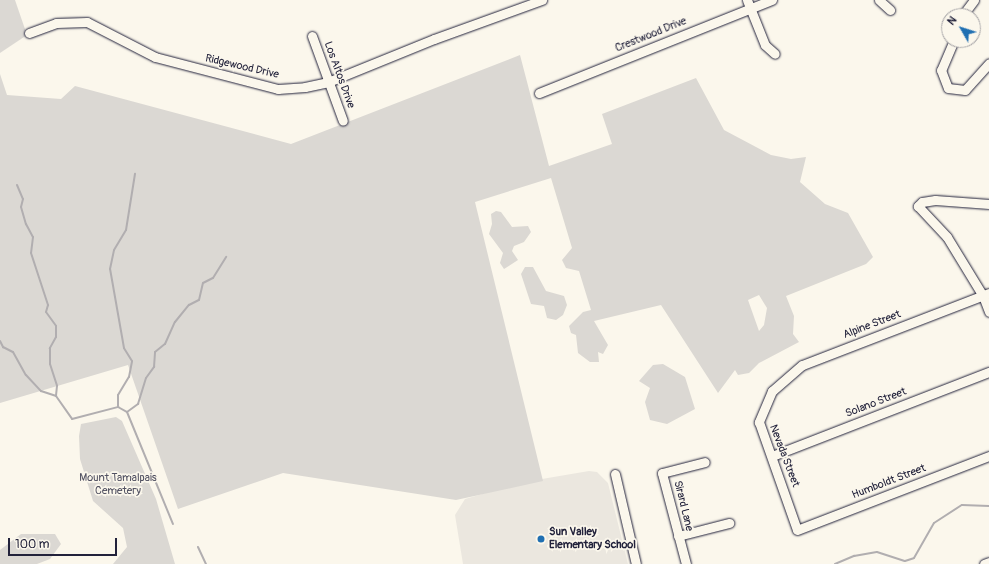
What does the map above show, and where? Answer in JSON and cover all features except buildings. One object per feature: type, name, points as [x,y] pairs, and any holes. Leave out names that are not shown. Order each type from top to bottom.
[{"type":"street","name":"Ridgewood Drive","points":[[29,33],[56,23],[87,22],[155,57],[226,78],[278,89],[328,82],[434,39],[542,0]]},
{"type":"street","points":[[747,0],[765,46],[775,54]]},
{"type":"street","name":"Crestwood Drive","points":[[539,93],[772,0]]},
{"type":"street","points":[[879,0],[890,10]]},
{"type":"street","name":"Los Altos Drive","points":[[312,36],[343,121]]},
{"type":"street","points":[[951,48],[941,70],[948,88],[965,90],[989,63]]},
{"type":"street","points":[[989,204],[922,202],[918,206],[927,218],[947,237],[986,294],[989,312]]},
{"type":"street","name":"Alpine Street","points":[[772,391],[802,365],[986,294]]},
{"type":"street","name":"Solano Street","points":[[772,456],[989,372]]},
{"type":"street","name":"Nevada Street","points":[[772,391],[759,422],[797,530]]},
{"type":"street","name":"Humboldt Street","points":[[797,530],[989,456]]},
{"type":"street","name":"Sirard Lane","points":[[686,564],[662,473],[705,462]]},
{"type":"street","points":[[615,474],[636,564]]},
{"type":"street","points":[[678,536],[729,523]]},
{"type":"street","points":[[984,564],[989,562]]},
{"type":"shaded area","name":"Sun Valley Elementary School","points":[[589,471],[597,472],[608,483],[628,564],[463,564],[455,515],[465,499],[500,489],[500,486]]},
{"type":"green space","points":[[0,0],[15,0],[27,35],[0,53]]},
{"type":"green space","points":[[520,55],[549,166],[612,144],[602,114],[696,78],[724,130],[771,155],[791,159],[806,157],[800,182],[825,204],[848,213],[873,257],[866,264],[786,296],[794,316],[793,334],[799,342],[759,363],[749,373],[738,375],[735,370],[718,393],[661,305],[594,321],[608,345],[603,354],[598,352],[599,362],[590,362],[578,353],[576,335],[571,333],[569,326],[583,312],[591,310],[579,271],[566,268],[562,260],[572,248],[551,178],[475,202],[543,481],[456,500],[283,473],[178,509],[128,365],[0,403],[0,74],[7,95],[61,99],[75,86],[291,144]],"holes":[[[759,295],[767,308],[764,325],[759,331],[748,300]]]},
{"type":"green space","points":[[496,211],[501,212],[512,227],[528,226],[531,232],[524,242],[514,246],[512,251],[518,260],[504,269],[500,263],[503,253],[489,234],[492,224],[491,214]]},
{"type":"green space","points":[[525,267],[533,267],[546,291],[564,296],[567,305],[563,315],[556,320],[547,318],[544,306],[531,304],[521,274]]},
{"type":"green space","points":[[663,364],[685,377],[695,409],[667,424],[650,420],[645,402],[650,388],[639,381],[653,365]]},
{"type":"green space","name":"Mount Tamalpais Cemetery","points":[[116,417],[122,421],[156,499],[175,564],[113,564],[127,547],[123,528],[93,501],[80,459],[79,436],[81,424]]},
{"type":"green space","points":[[21,534],[55,534],[61,544],[50,559],[37,564],[0,564],[0,550]]},
{"type":"waterway","points":[[118,407],[118,395],[129,377],[132,361],[124,348],[110,269],[114,250],[126,230],[135,174]]},
{"type":"waterway","points":[[17,185],[23,199],[21,207],[26,224],[33,237],[31,253],[48,305],[46,312],[56,326],[56,337],[50,348],[50,364],[57,386],[56,396]]},
{"type":"waterway","points":[[127,412],[138,404],[146,378],[154,367],[155,352],[165,344],[175,322],[189,305],[199,300],[203,283],[213,278],[226,257]]},
{"type":"waterway","points":[[0,341],[3,347],[13,352],[26,375],[41,391],[56,396],[72,419],[118,407],[127,412],[173,524]]},
{"type":"waterway","points":[[835,564],[854,556],[877,552],[905,561],[914,558],[934,523],[962,505],[989,506]]},
{"type":"waterway","points":[[198,547],[206,564]]},
{"type":"place","name":"Sun Valley Elementary School","points":[[541,539]]}]
